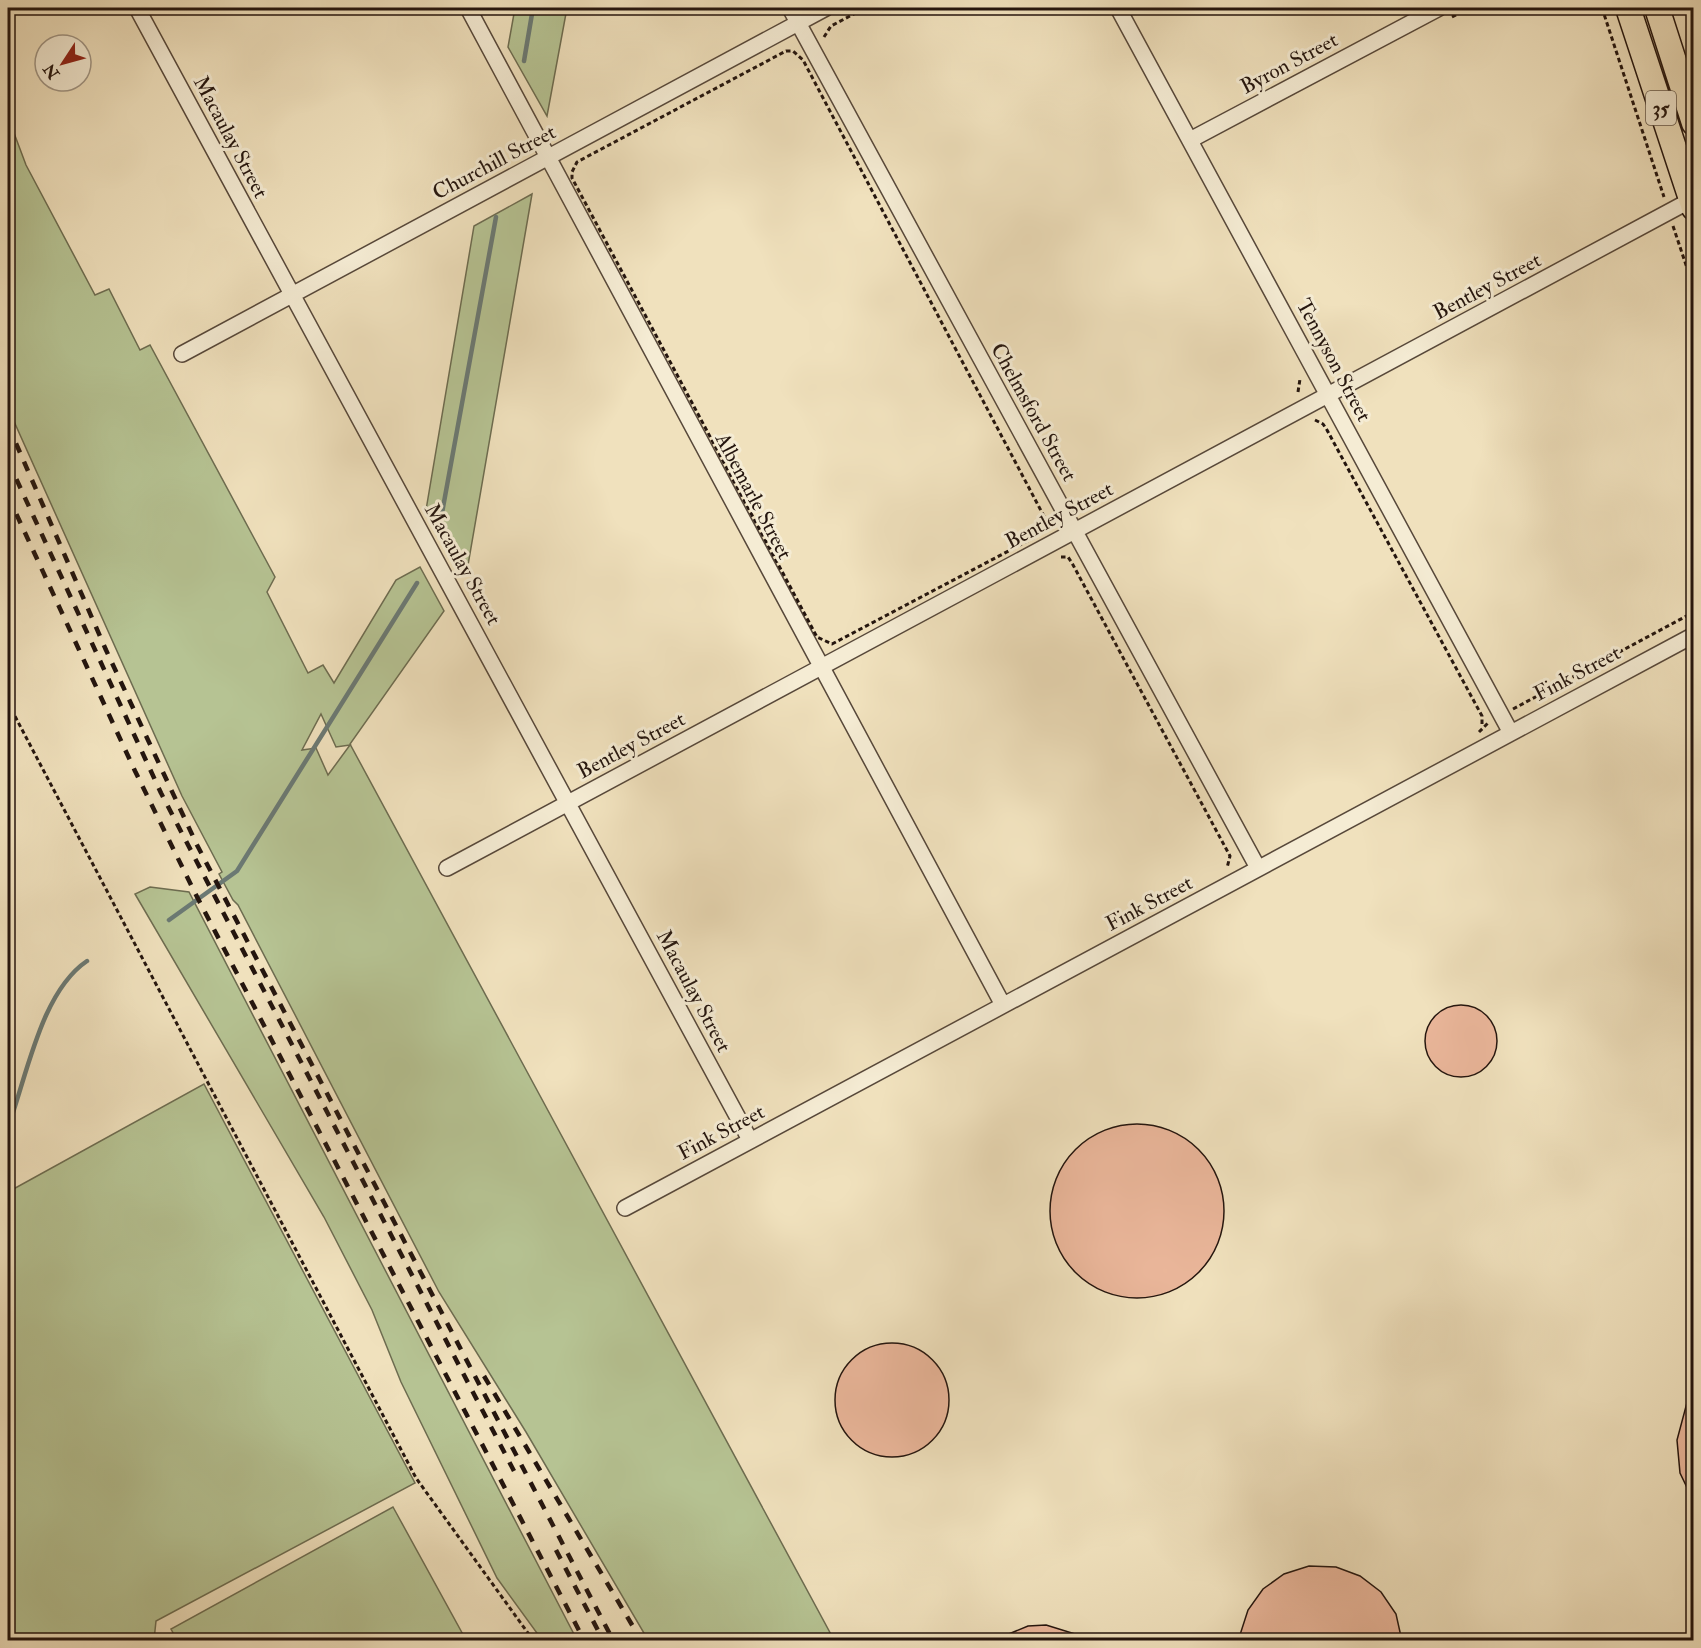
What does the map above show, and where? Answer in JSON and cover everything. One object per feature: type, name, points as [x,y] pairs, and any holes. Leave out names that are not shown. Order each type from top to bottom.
[{"type":"main road","name":"35","points":[[1628,8],[1692,204]]},
{"type":"main road","name":"35","points":[[1657,8],[1694,123]]},
{"type":"street","name":"Macaulay Street","points":[[137,8],[750,1140]]},
{"type":"street","name":"Albemarle Street","points":[[468,8],[1003,1005]]},
{"type":"street","name":"Chelmsford Street","points":[[790,8],[1255,862]]},
{"type":"street","name":"Churchill Street","points":[[182,354],[826,8]]},
{"type":"street","name":"Tennyson Street","points":[[1118,8],[1192,140],[1510,733]]},
{"type":"street","name":"Byron Street","points":[[1192,140],[1444,13]]},
{"type":"street","name":"Bentley Street","points":[[447,868],[1669,212],[1692,204]]},
{"type":"street","name":"Fink Street","points":[[625,1208],[1003,1005],[1255,862],[1510,733],[1694,635]]},
{"type":"path","points":[[825,43],[827,30],[865,8]]},
{"type":"path","points":[[1444,13],[1469,8]]},
{"type":"path","points":[[1602,8],[1694,289]]},
{"type":"path","points":[[786,51],[793,51],[803,60],[1047,522],[1037,536],[837,643],[826,643],[817,637],[572,178],[577,162],[786,51]]},
{"type":"path","points":[[1294,397],[1300,388],[1300,378]]},
{"type":"path","points":[[1310,420],[1319,421],[1327,430],[1482,716],[1482,726]]},
{"type":"path","points":[[1053,558],[1068,557],[1072,563],[1230,856],[1227,868]]},
{"type":"path","points":[[1473,737],[1482,726],[1501,715],[1694,612]]},
{"type":"path","points":[[8,702],[417,1478],[533,1641]]},
{"type":"path","points":[[1220,872],[1227,868],[1255,862]]},
{"type":"green space","points":[[515,8],[567,8],[547,116],[508,47]]},
{"type":"green space","points":[[8,117],[26,165],[95,295],[109,289],[140,350],[150,345],[275,577],[267,592],[308,673],[323,665],[334,683],[396,580],[420,567],[444,611],[350,744],[834,1640],[648,1640],[526,1432],[439,1292],[238,905],[219,874],[222,872],[182,796],[8,408]],"holes":[[[321,714],[336,747],[350,745],[328,775],[316,748],[302,750]]]},
{"type":"green space","points":[[532,194],[467,571],[456,566],[426,510],[474,226]]},
{"type":"green space","points":[[150,887],[189,892],[577,1640],[542,1640],[497,1578],[401,1382],[372,1310],[324,1217],[135,894]]},
{"type":"green space","points":[[204,1084],[415,1483],[156,1621],[154,1640],[8,1640],[8,1192]]},
{"type":"green space","points":[[393,1507],[466,1640],[177,1640],[171,1629]]},
{"type":"building","points":[[1454,1005],[1468,1005],[1487,1015],[1497,1034],[1497,1048],[1487,1067],[1468,1077],[1454,1077],[1435,1067],[1425,1048],[1425,1034],[1435,1015]]},
{"type":"building","points":[[1137,1124],[1154,1125],[1170,1130],[1186,1138],[1199,1149],[1210,1162],[1218,1178],[1223,1194],[1223,1228],[1218,1244],[1210,1260],[1199,1273],[1186,1284],[1170,1292],[1154,1297],[1137,1298],[1120,1297],[1104,1292],[1088,1284],[1075,1273],[1064,1260],[1056,1244],[1051,1228],[1050,1211],[1051,1194],[1056,1178],[1064,1162],[1075,1149],[1088,1138],[1104,1130],[1120,1125]]},
{"type":"building","points":[[892,1343],[914,1348],[932,1360],[944,1378],[949,1400],[944,1422],[932,1440],[914,1452],[892,1457],[870,1452],[852,1440],[840,1422],[835,1400],[840,1378],[852,1360],[870,1348]]},
{"type":"building","points":[[1689,1395],[1694,1396],[1694,1502],[1680,1473],[1677,1440]]},
{"type":"building","points":[[1309,1566],[1336,1567],[1360,1576],[1381,1592],[1396,1614],[1402,1641],[1238,1641],[1248,1610],[1263,1589],[1284,1574]]},
{"type":"building","points":[[1046,1625],[1085,1637],[1085,1641],[992,1641],[1028,1626]]},
{"type":"waterway","points":[[524,61],[533,8]]},
{"type":"waterway","points":[[442,513],[496,217]]},
{"type":"waterway","points":[[169,920],[237,871],[417,583]]},
{"type":"waterway","points":[[8,1127],[29,1060],[47,1014],[71,975],[87,961]]},
{"type":"railway","points":[[8,425],[106,650],[197,845],[613,1640]]},
{"type":"railway","points":[[8,461],[161,793],[514,1471]]},
{"type":"railway","points":[[8,496],[135,771],[194,891],[584,1640]]},
{"type":"railway","points":[[484,1376],[641,1640]]},
{"type":"railway","points":[[556,1550],[603,1640]]}]
